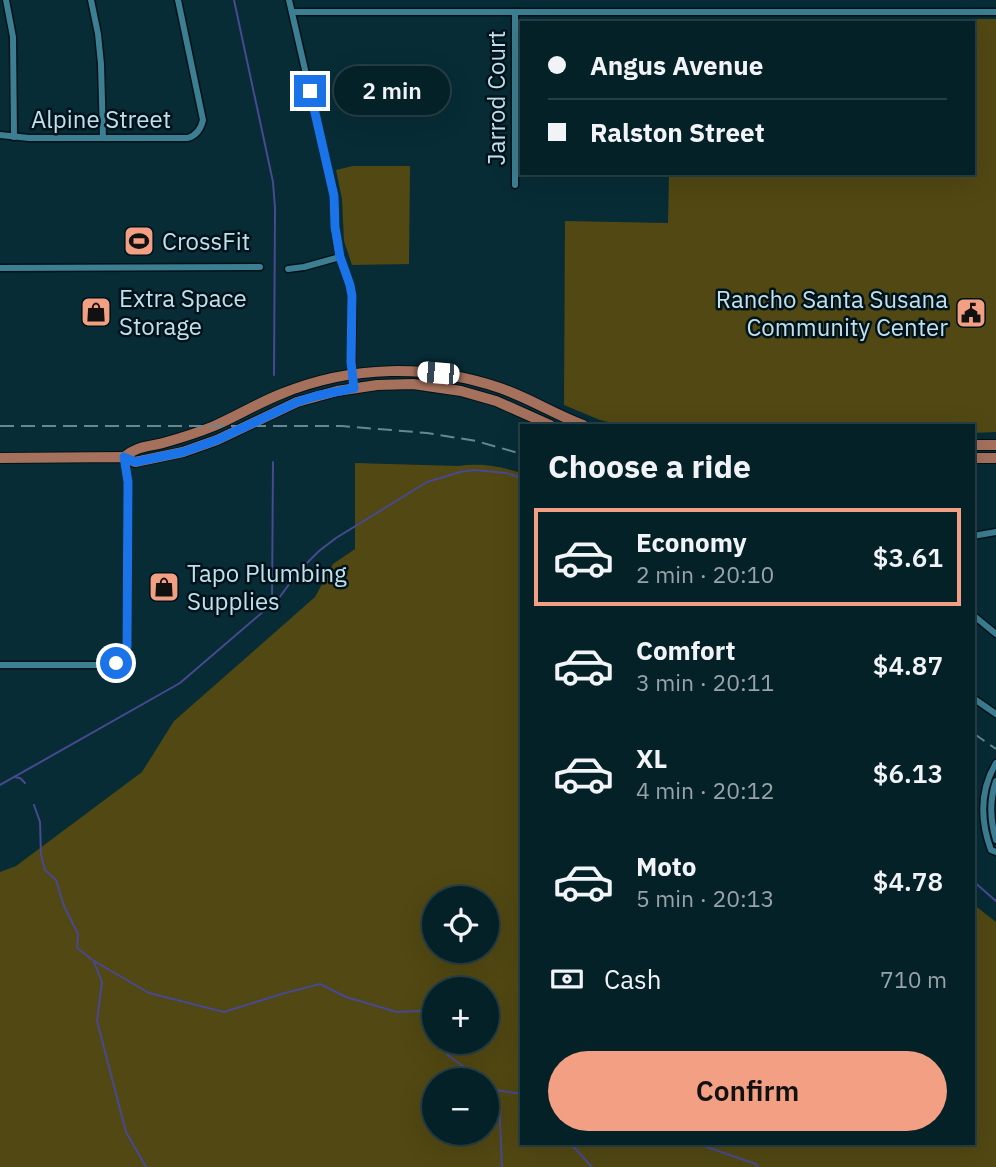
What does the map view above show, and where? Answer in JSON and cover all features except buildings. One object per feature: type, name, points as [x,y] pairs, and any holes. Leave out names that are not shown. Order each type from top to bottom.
[{"type":"main road","points":[[124,457],[134,449],[201,431],[283,393],[352,374],[403,371],[458,377],[511,392],[581,424]]},
{"type":"main road","points":[[0,458],[124,457],[135,462],[160,458],[217,440],[297,402],[377,385],[413,384],[461,391],[506,405],[548,424]]},
{"type":"main road","points":[[975,445],[996,445]]},
{"type":"main road","points":[[975,458],[996,458]]},
{"type":"street","points":[[6,0],[13,37],[14,137]]},
{"type":"street","points":[[91,0],[101,64],[103,138]]},
{"type":"street","name":"Alpine Street","points":[[0,135],[103,138],[193,136],[200,130],[203,120],[178,0]]},
{"type":"street","points":[[289,0],[334,196],[340,257],[352,296],[354,388]]},
{"type":"street","points":[[292,12],[996,12]]},
{"type":"street","name":"Jarrod Court","points":[[515,12],[515,185]]},
{"type":"street","points":[[288,269],[340,257]]},
{"type":"street","points":[[0,268],[260,267]]},
{"type":"street","points":[[0,665],[110,665],[122,658],[127,647],[128,482],[124,457]]},
{"type":"street","points":[[975,536],[996,532]]},
{"type":"street","points":[[975,617],[996,634]]},
{"type":"street","points":[[975,699],[996,714]]},
{"type":"street","points":[[996,763],[987,782],[983,811],[987,841],[990,850],[996,852]]},
{"type":"street","points":[[996,781],[991,819],[996,840]]},
{"type":"shaded area","points":[[996,19],[996,432],[975,433],[975,424],[617,424],[564,405],[565,221],[668,223],[669,175],[975,175],[975,21],[783,21]]},
{"type":"shaded area","points":[[353,166],[410,166],[409,264],[352,265],[344,241],[342,199],[336,170]]},
{"type":"shaded area","points":[[355,463],[482,465],[520,473],[520,1145],[975,1145],[975,906],[996,922],[996,1167],[0,1167],[0,872],[16,866],[142,772],[174,721],[315,597],[333,564],[355,549]]},
{"type":"waterway","points":[[234,0],[273,182],[274,375]]},
{"type":"waterway","points":[[272,604],[273,462]]},
{"type":"waterway","points":[[0,785],[180,683],[279,598],[298,572],[319,551],[427,482],[474,470],[506,473],[520,477]]},
{"type":"waterway","points":[[14,777],[25,783]]},
{"type":"waterway","points":[[34,805],[40,822],[41,855],[45,870],[56,880],[64,906],[78,934],[77,948],[149,993],[224,1012],[320,984],[346,997],[397,1012],[422,1012]]},
{"type":"waterway","points":[[975,883],[996,901]]},
{"type":"waterway","points":[[94,962],[102,982],[97,1021],[126,1132],[146,1167]]},
{"type":"waterway","points":[[447,1054],[466,1068]]},
{"type":"waterway","points":[[499,1090],[520,1094]]},
{"type":"waterway","points":[[499,1097],[502,1167]]},
{"type":"waterway","points":[[572,1145],[592,1167]]},
{"type":"waterway","points":[[701,1145],[758,1167]]},
{"type":"railway","points":[[0,426],[342,426],[427,433],[476,441],[520,453]]},
{"type":"railway","points":[[975,734],[996,749]]},
{"type":"place","name":"CrossFit","points":[[139,241]]},
{"type":"place","name":"Extra Space Storage","points":[[96,312]]},
{"type":"place","name":"Rancho Santa Susana Community Center","points":[[971,313]]},
{"type":"place","name":"Tapo Plumbing Supplies","points":[[164,587]]},
{"type":"route","points":[[116,663],[122,658],[127,647],[128,482],[124,457],[135,462],[183,452],[217,440],[297,402],[354,388],[351,362],[352,296],[340,257],[334,196],[310,91]]}]
